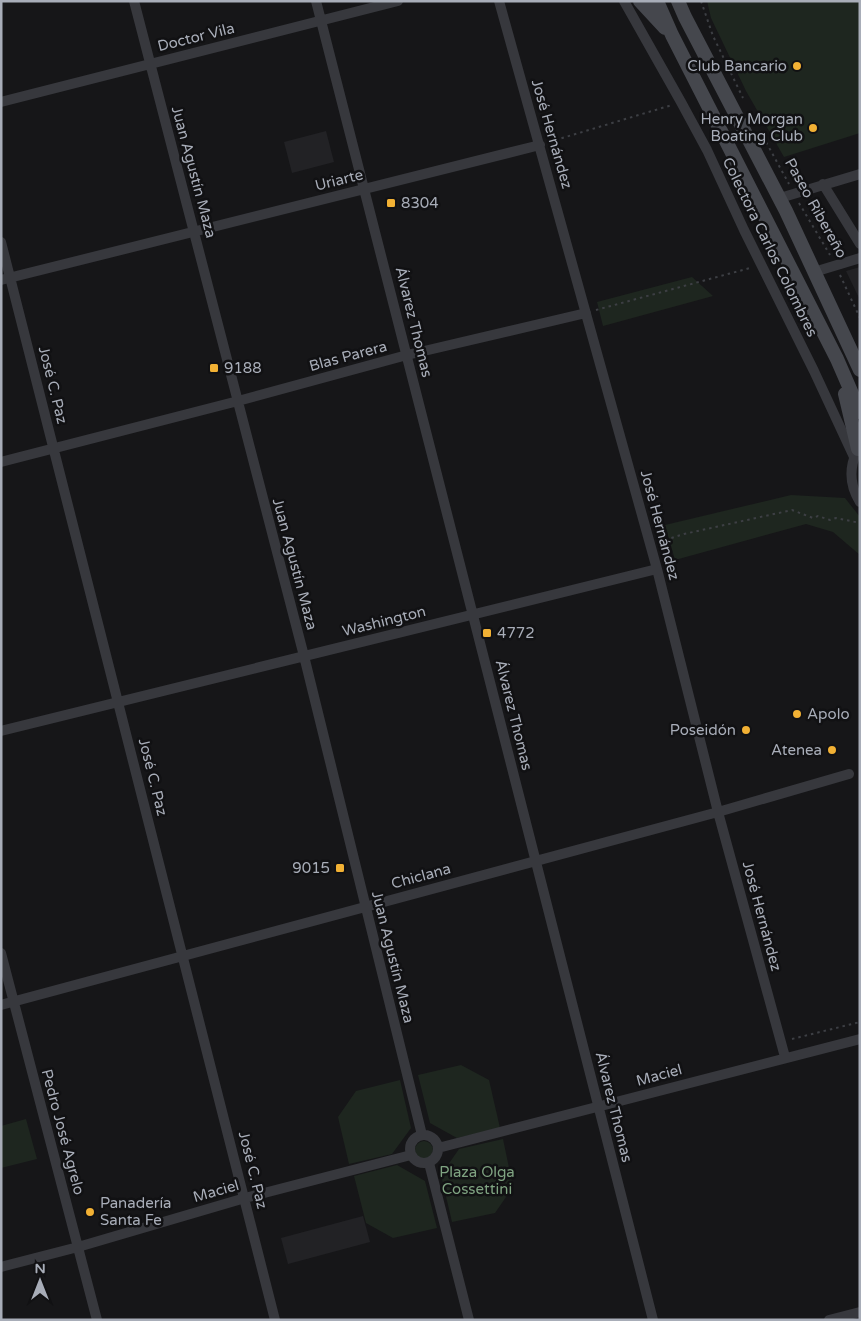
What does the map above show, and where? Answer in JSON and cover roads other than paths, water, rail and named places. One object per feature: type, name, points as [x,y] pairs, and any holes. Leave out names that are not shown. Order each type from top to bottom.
[{"type":"main road","points":[[640,1],[672,35]]},
{"type":"main road","points":[[657,1],[672,35],[836,359],[860,412]]},
{"type":"main road","points":[[678,1],[780,198],[860,370]]},
{"type":"main road","points":[[685,17],[686,1]]},
{"type":"main road","points":[[844,338],[860,352]]},
{"type":"main road","points":[[836,359],[857,451]]},
{"type":"street","name":"Juan Agustín Maza","points":[[134,1],[304,656],[364,906],[422,1135]]},
{"type":"street","name":"Álvarez Thomas","points":[[316,1],[653,1320]]},
{"type":"street","name":"Doctor Vila","points":[[1,102],[398,1]]},
{"type":"street","name":"José Hernández","points":[[499,1],[650,545],[718,812],[785,1058]]},
{"type":"street","name":"Colectora Carlos Colombres","points":[[624,1],[682,102],[707,150],[762,265],[857,451]]},
{"type":"street","name":"Uriarte","points":[[6,279],[540,145]]},
{"type":"street","points":[[780,198],[860,174]]},
{"type":"street","points":[[823,184],[860,244]]},
{"type":"street","name":"José C. Paz","points":[[1,242],[6,279],[54,448],[276,1320]]},
{"type":"street","points":[[814,272],[860,258]]},
{"type":"street","name":"Blas Parera","points":[[1,462],[407,355],[586,313]]},
{"type":"street","points":[[857,451],[851,471],[852,486],[860,502]]},
{"type":"street","name":"Washington","points":[[1,731],[656,569]]},
{"type":"street","name":"Chiclana","points":[[1,1005],[718,812],[849,774]]},
{"type":"street","name":"Pedro José Agrelo","points":[[1,952],[96,1320]]},
{"type":"street","name":"Maciel","points":[[438,1148],[860,1039]]},
{"type":"street","points":[[422,1135],[431,1137],[438,1148],[435,1158],[429,1163],[418,1163],[410,1155],[410,1145],[417,1137],[422,1135]]},
{"type":"street","name":"Maciel","points":[[1,1267],[78,1247],[245,1198],[410,1155]]},
{"type":"street","points":[[429,1163],[469,1320]]},
{"type":"street","points":[[829,1320],[860,1312]]},
{"type":"place","name":"Club Bancario","points":[[797,66]]},
{"type":"place","name":"Henry Morgan Boating Club","points":[[813,128]]},
{"type":"place","name":"8304","points":[[391,203]]},
{"type":"place","name":"9188","points":[[214,368]]},
{"type":"place","name":"4772","points":[[487,633]]},
{"type":"place","name":"Apolo","points":[[797,714]]},
{"type":"place","name":"Poseidón","points":[[746,730]]},
{"type":"place","name":"Atenea","points":[[832,750]]},
{"type":"place","name":"9015","points":[[340,868]]},
{"type":"place","name":"Panadería Santa Fe","points":[[90,1212]]},
{"type":"park label","name":"Plaza Olga Cossettini","points":[[477,1180]]}]
